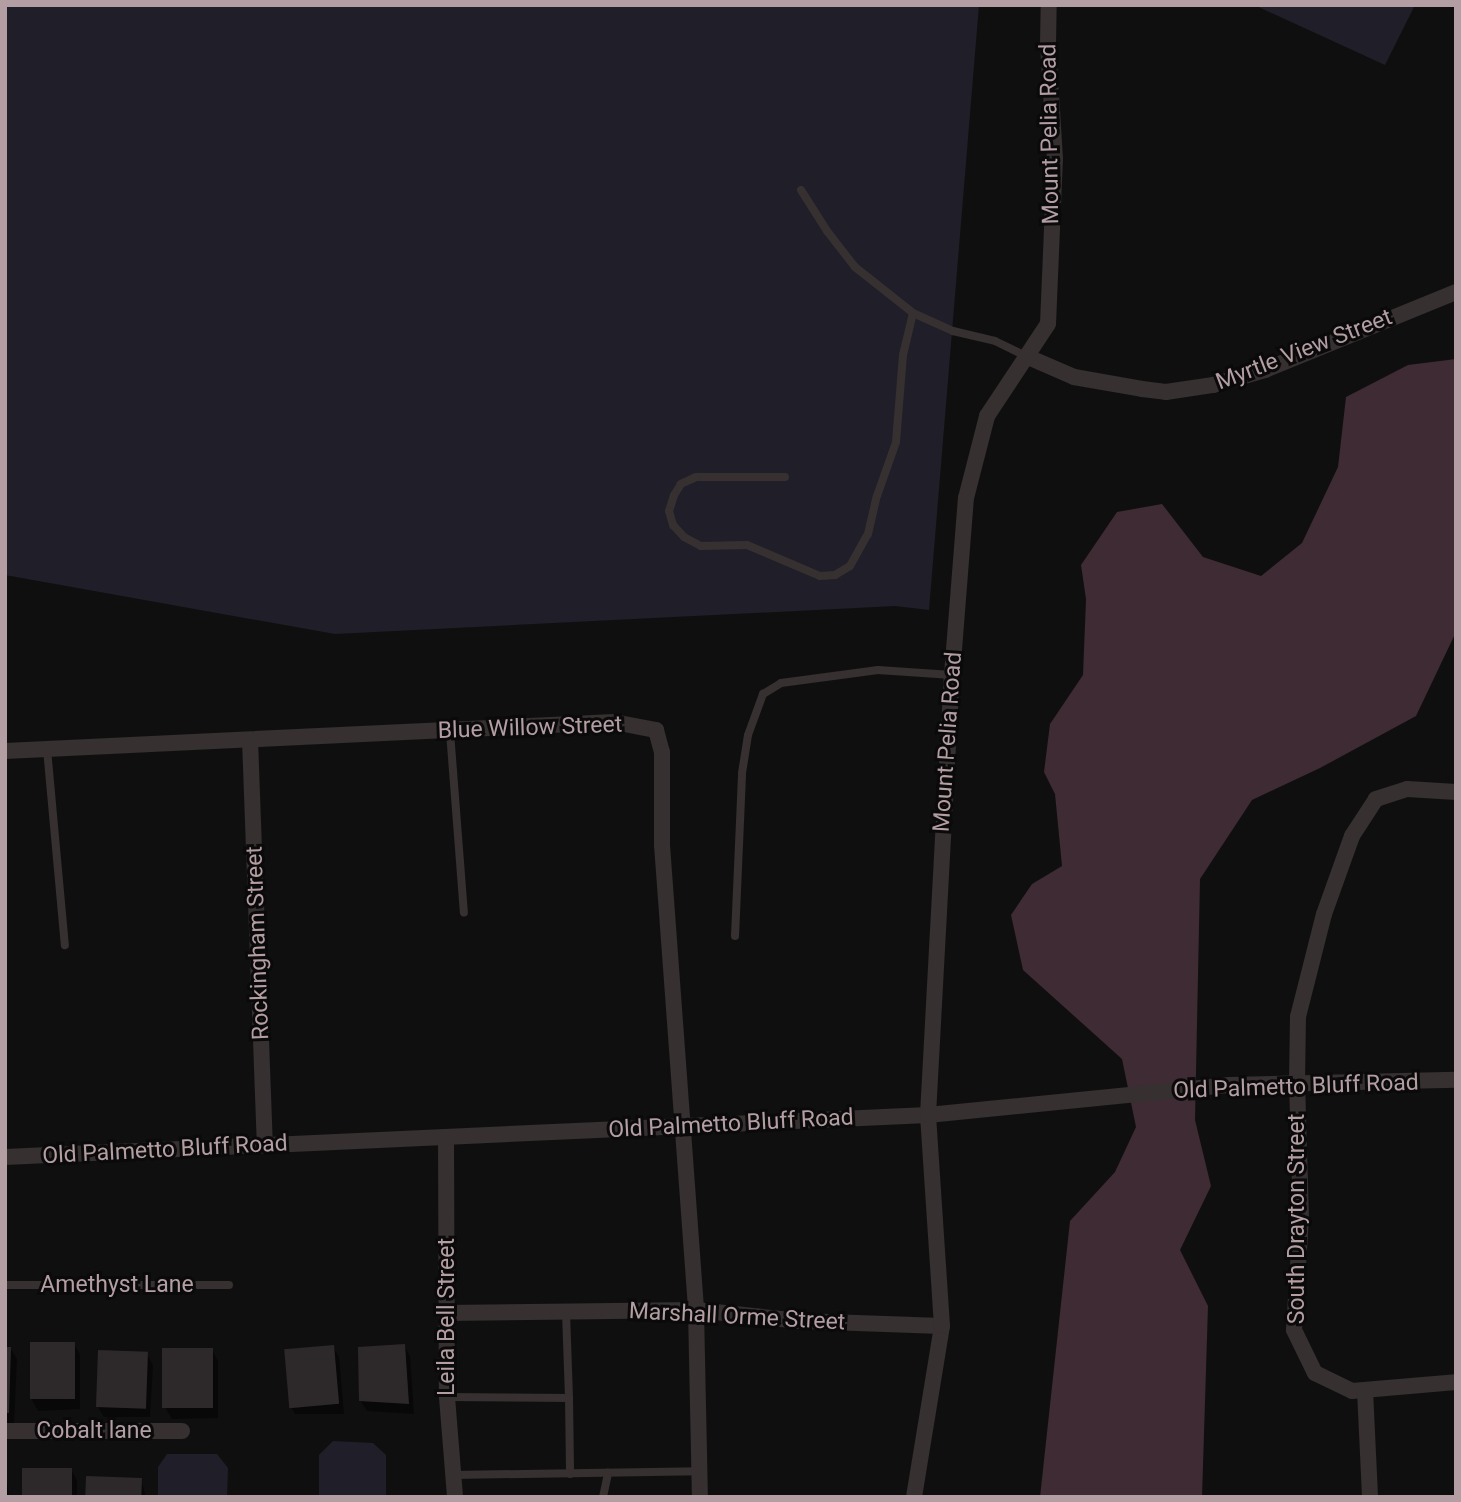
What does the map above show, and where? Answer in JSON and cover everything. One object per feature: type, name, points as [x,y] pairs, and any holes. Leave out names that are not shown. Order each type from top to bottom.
[{"type":"street","name":"Mount Pelia Road","points":[[914,1497],[942,1326],[928,1115],[952,675],[966,498],[987,416],[1048,324],[1055,159],[1048,44],[1049,5]]},
{"type":"street","name":"Myrtle View Street","points":[[1028,357],[1074,377],[1142,389],[1166,392],[1213,386],[1265,370],[1456,292]]},
{"type":"street","name":"Blue Willow Street","points":[[5,751],[450,732],[614,722],[656,730],[662,752],[662,845],[681,1126]]},
{"type":"street","name":"Rockingham Street","points":[[250,740],[265,1145]]},
{"type":"street","name":"South Drayton Street","points":[[1456,792],[1407,789],[1376,799],[1352,836],[1324,914],[1298,1017],[1301,1218],[1294,1330],[1315,1373],[1352,1391],[1456,1382]]},
{"type":"street","name":"Old Palmetto Bluff Road","points":[[5,1157],[928,1115],[1230,1085],[1456,1080]]},
{"type":"street","points":[[681,1126],[696,1310],[700,1497]]},
{"type":"street","name":"Leila Bell Street","points":[[446,1137],[446,1397],[455,1497]]},
{"type":"street","name":"Marshall Orme Street","points":[[447,1313],[696,1310],[800,1321],[942,1326]]},
{"type":"street","points":[[1365,1390],[1370,1497]]},
{"type":"street","name":"Cobalt lane","points":[[5,1431],[182,1431]]},
{"type":"lane","points":[[801,190],[827,231],[855,267],[913,313],[953,331],[995,341],[1028,357]]},
{"type":"lane","points":[[785,477],[696,477],[681,484],[674,495],[668,511],[673,525],[684,537],[701,547],[747,545],[820,576],[835,575],[849,566],[868,534],[877,496],[896,442],[903,355],[913,313]]},
{"type":"lane","points":[[735,936],[742,774],[748,736],[763,694],[781,683],[878,670],[952,675]]},
{"type":"lane","points":[[450,732],[464,912]]},
{"type":"lane","points":[[47,749],[65,944]]},
{"type":"lane","name":"Amethyst Lane","points":[[5,1285],[229,1285]]},
{"type":"lane","points":[[566,1312],[570,1474]]},
{"type":"lane","points":[[446,1397],[569,1398]]},
{"type":"lane","points":[[454,1475],[699,1471]]},
{"type":"lane","points":[[603,1497],[608,1473]]},
{"type":"shaded area","points":[[5,5],[979,5],[929,610],[895,606],[335,634],[5,575]]},
{"type":"shaded area","points":[[1254,5],[1415,5],[1385,65]]},
{"type":"shaded area","points":[[1456,359],[1456,632],[1416,716],[1320,768],[1252,800],[1200,879],[1195,1120],[1211,1186],[1180,1250],[1208,1306],[1202,1497],[1040,1497],[1070,1221],[1115,1172],[1136,1127],[1122,1059],[1023,970],[1011,915],[1032,884],[1062,866],[1055,794],[1044,772],[1050,724],[1083,675],[1086,599],[1081,565],[1117,512],[1162,504],[1203,557],[1261,576],[1302,543],[1338,467],[1346,397],[1408,365]]},
{"type":"shaded area","points":[[333,1441],[373,1443],[386,1455],[386,1497],[319,1497],[319,1455]]},
{"type":"shaded area","points":[[167,1454],[217,1454],[228,1468],[227,1497],[158,1497],[158,1467]]},
{"type":"building","points":[[30,1342],[75,1342],[75,1399],[30,1399]]},
{"type":"building","points":[[405,1344],[409,1404],[359,1401],[358,1347]]},
{"type":"building","points":[[334,1345],[339,1404],[289,1408],[284,1349]]},
{"type":"building","points":[[5,1347],[11,1347],[9,1413],[5,1413]]},
{"type":"building","points":[[162,1348],[213,1348],[213,1408],[162,1408]]},
{"type":"building","points":[[98,1350],[148,1352],[146,1409],[96,1407]]},
{"type":"building","points":[[22,1468],[72,1468],[72,1497],[22,1497]]},
{"type":"building","points":[[86,1476],[142,1478],[141,1497],[85,1497]]}]
